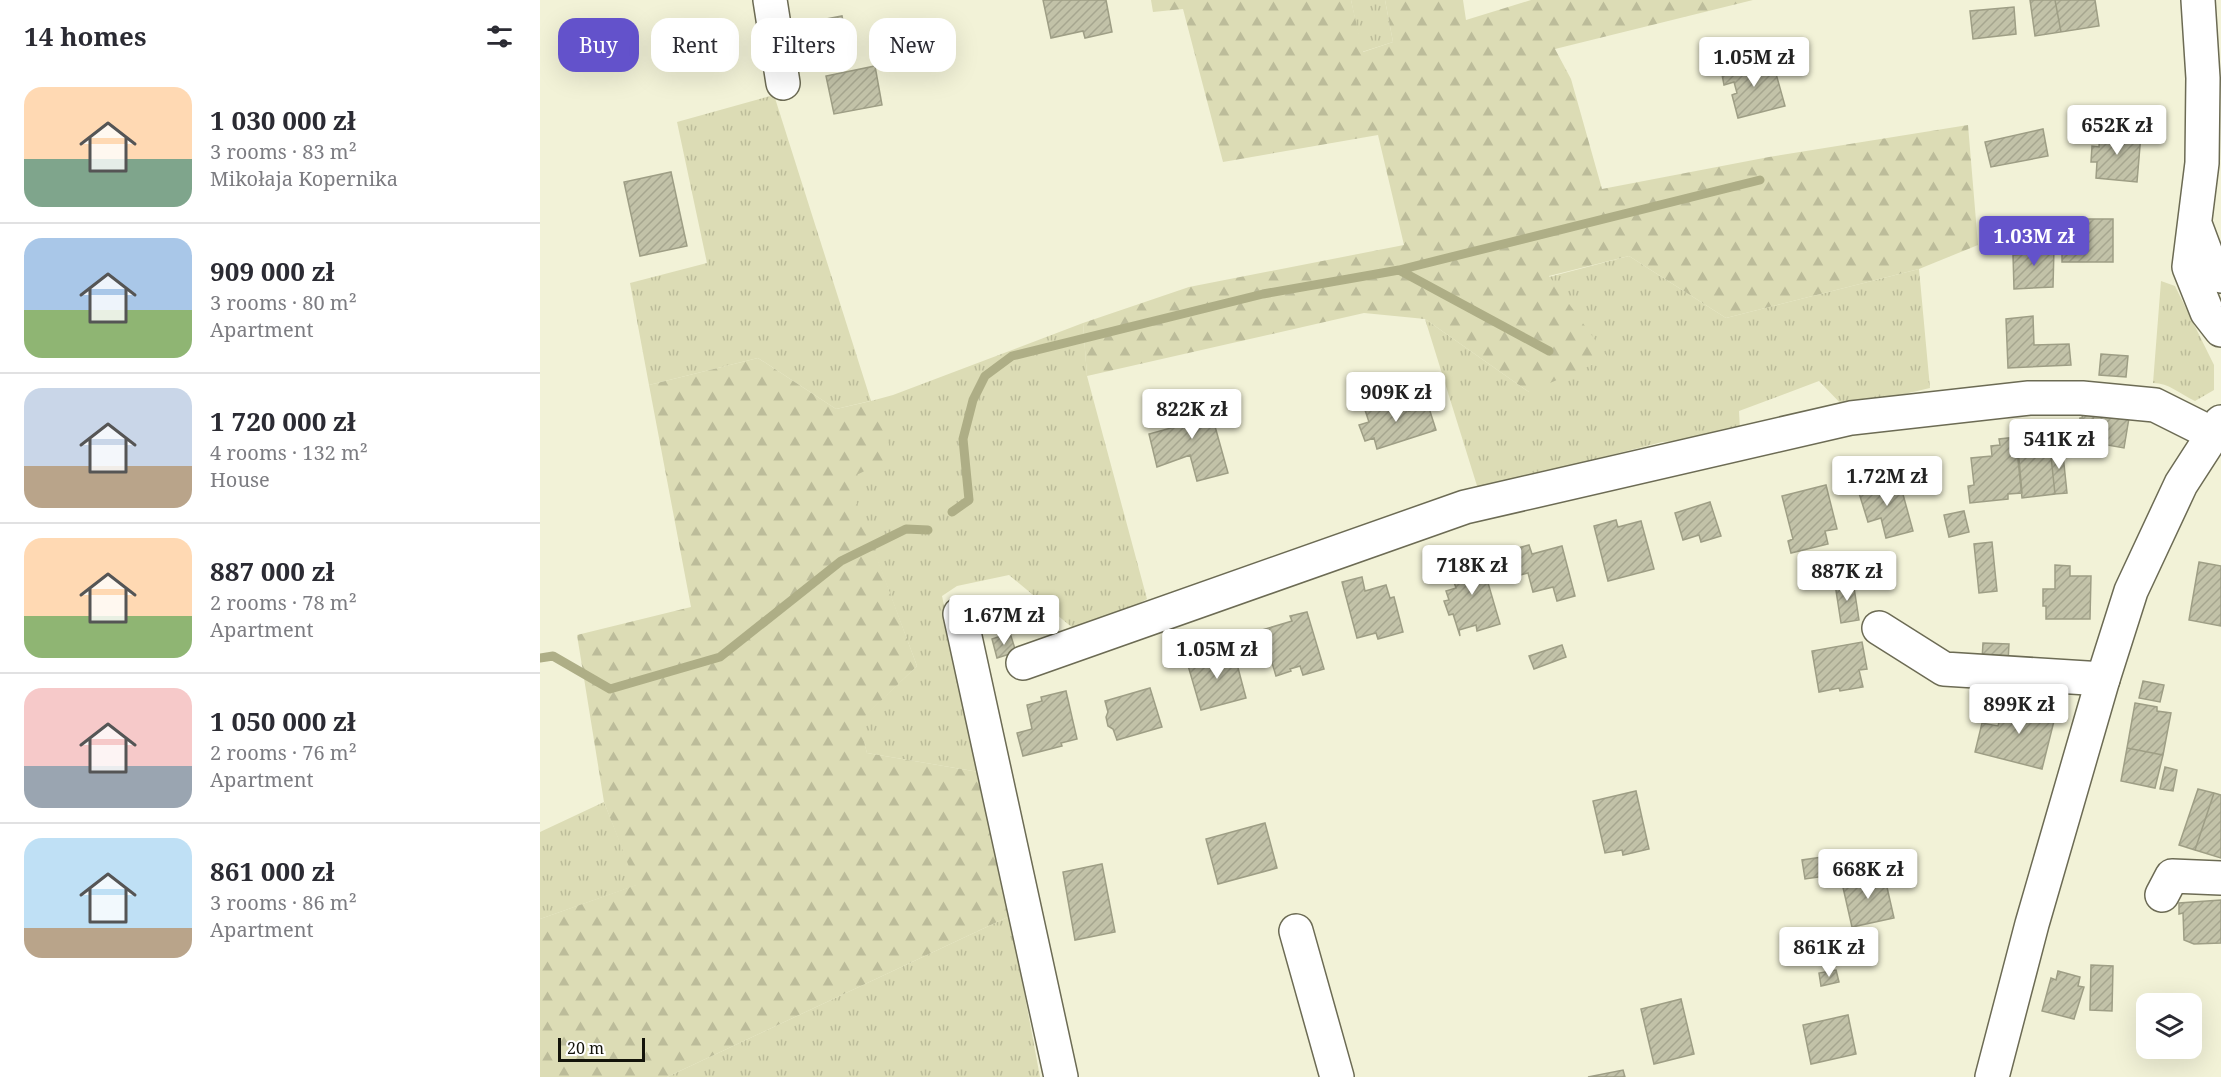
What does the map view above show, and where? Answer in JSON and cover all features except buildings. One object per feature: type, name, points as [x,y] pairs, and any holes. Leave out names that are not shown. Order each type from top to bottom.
[{"type":"street","points":[[770,0],[783,82]]},
{"type":"street","points":[[2199,0],[2203,78],[2202,164],[2189,267],[2207,312],[2221,330]]},
{"type":"street","points":[[2194,221],[2208,259],[2221,276]]},
{"type":"street","points":[[1023,663],[1465,507],[1851,418],[2029,398],[2082,398],[2155,405],[2217,428],[2181,484],[2131,591],[2032,924],[1992,1077],[1986,1077]]},
{"type":"street","points":[[960,614],[1061,1077]]},
{"type":"street","points":[[1879,628],[1944,669],[2103,679]]},
{"type":"street","points":[[2162,895],[2172,876],[2221,878]]},
{"type":"street","points":[[1296,931],[1337,1077]]},
{"type":"green space","points":[[1151,0],[1351,0],[1363,52],[1393,42],[1385,0],[1463,0],[1466,20],[1531,0],[1753,0],[1555,49],[1571,79],[1602,189],[1769,157],[1968,125],[1978,245],[1919,269],[1726,318],[1629,256],[1549,276],[1608,358],[1529,392],[1425,319],[1364,313],[1087,376],[1083,323],[1189,287],[1404,245],[1378,135],[1223,162],[1183,9],[1153,12]]},
{"type":"green space","points":[[1351,0],[1385,0],[1393,42],[1362,52]]},
{"type":"green space","points":[[774,95],[871,401],[893,395],[1083,323],[1087,376],[1147,599],[1080,634],[1009,575],[957,586],[942,596],[979,772],[867,753],[858,722],[917,666],[847,479],[870,401],[836,409],[758,358],[649,385],[630,283],[707,263],[677,122]]},
{"type":"green space","points":[[1629,256],[1726,318],[1919,269],[1930,388],[1845,408],[1819,381],[1739,411],[1740,430],[1705,440],[1662,442],[1478,489],[1425,319],[1529,392],[1549,277]]},
{"type":"green space","points":[[2161,281],[2175,286],[2214,365],[2214,390],[2195,401],[2169,387],[2153,383]]},
{"type":"green space","points":[[758,358],[836,409],[871,401],[894,457],[848,479],[917,666],[859,722],[867,753],[979,772],[1010,916],[667,1077],[540,1077],[540,919],[636,885],[604,802],[577,635],[691,607],[649,385]]},
{"type":"green space","points":[[604,802],[637,885],[540,919],[540,832]]},
{"type":"green space","points":[[1010,916],[1040,1077],[667,1077]]},
{"type":"waterway","points":[[952,512],[969,500],[963,439],[973,400],[985,376],[1012,356],[1263,294],[1399,270],[1760,180]]},
{"type":"waterway","points":[[1399,270],[1549,351]]},
{"type":"waterway","points":[[540,658],[553,656],[610,689],[720,657],[841,561],[906,529],[928,530]]}]
